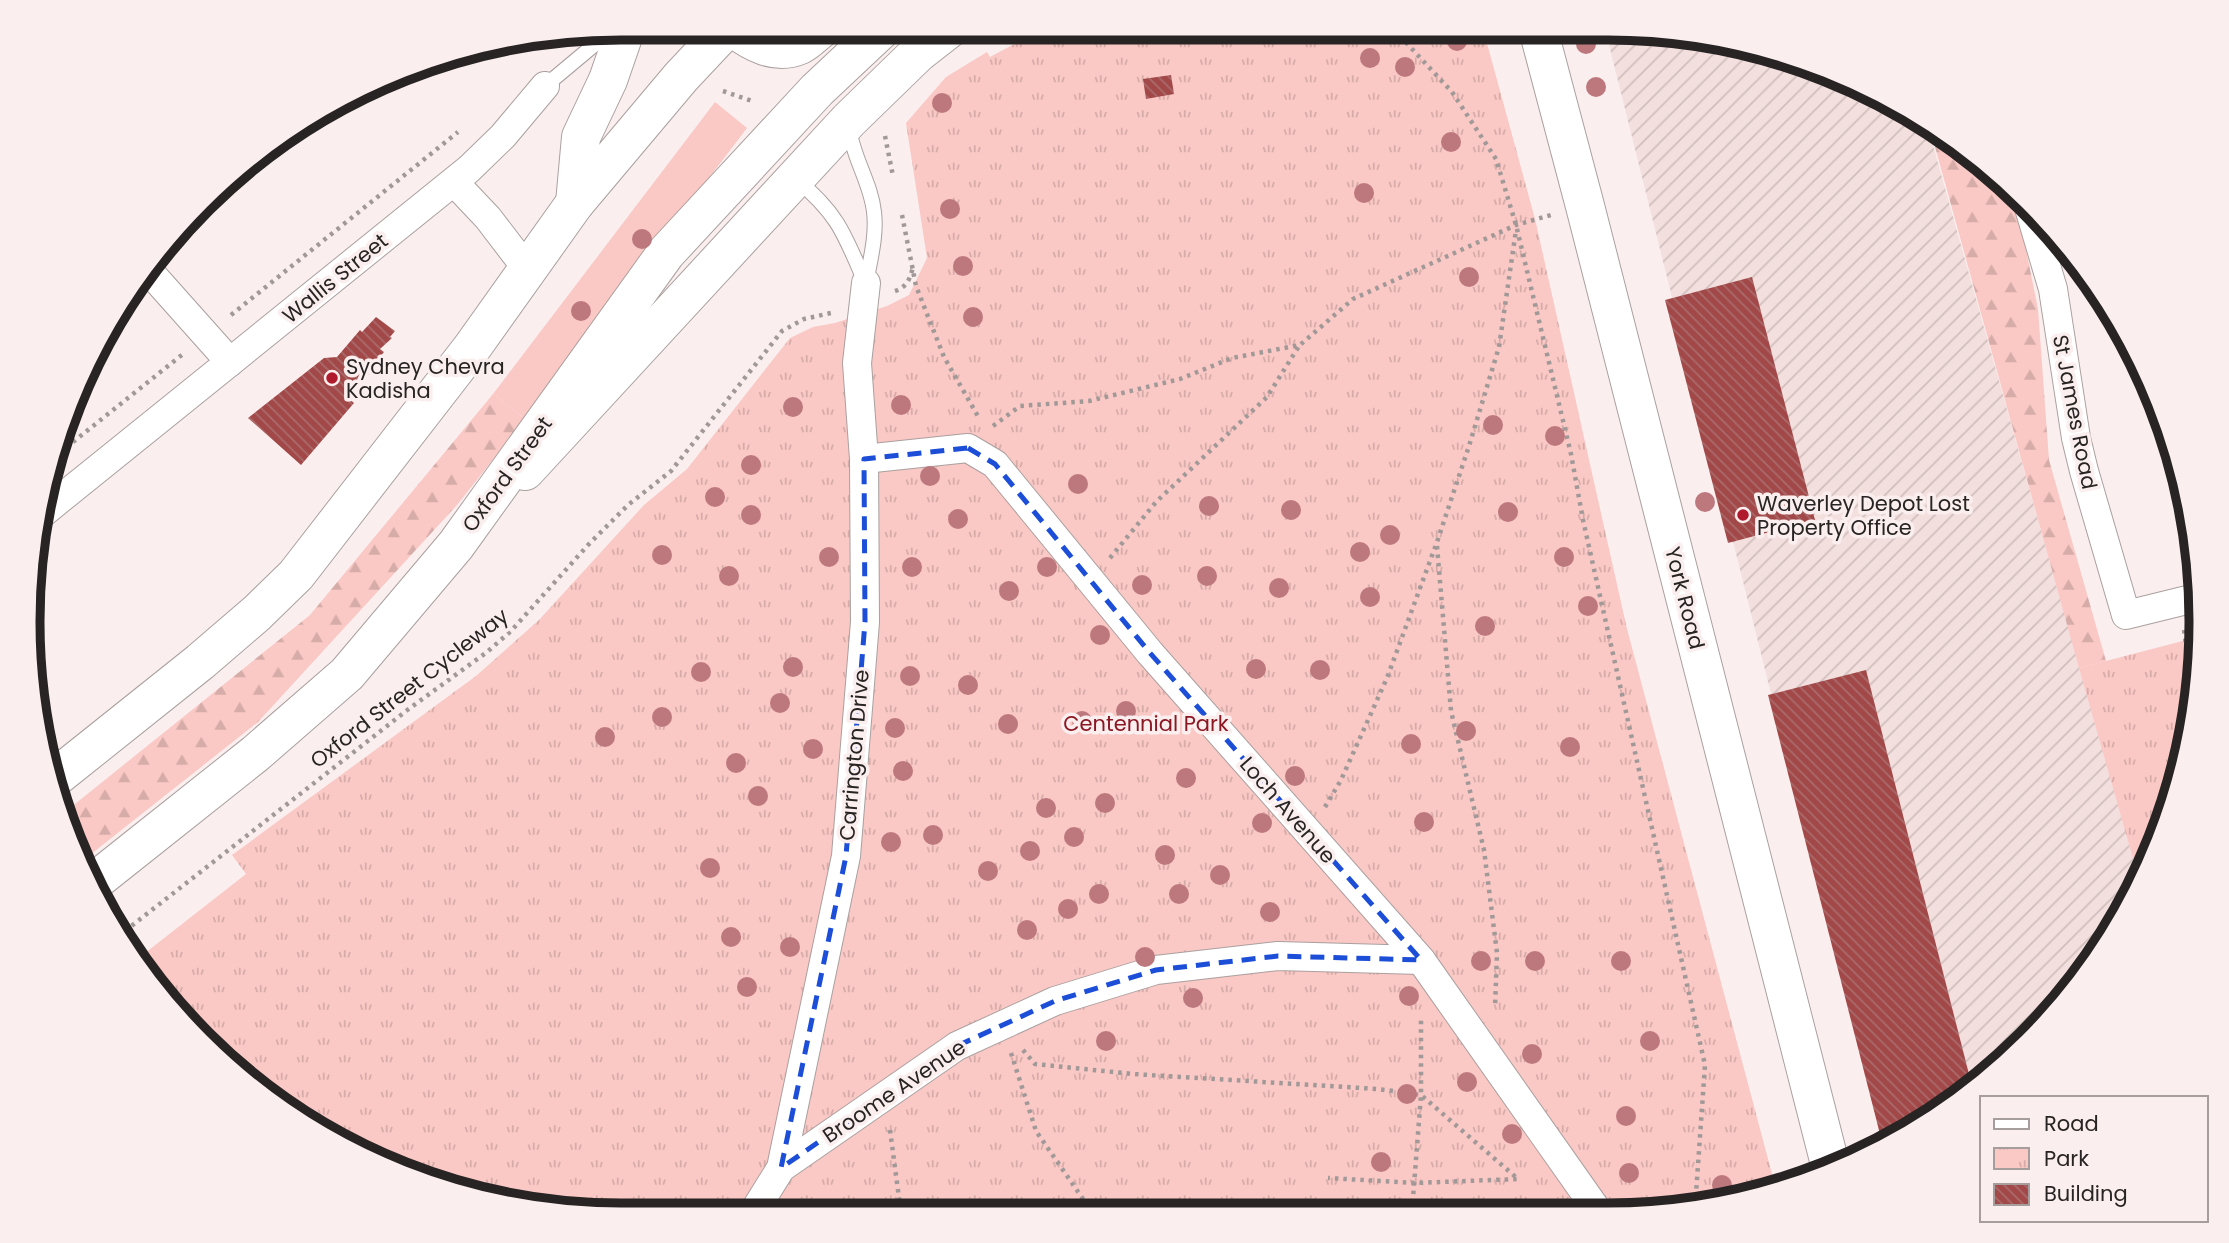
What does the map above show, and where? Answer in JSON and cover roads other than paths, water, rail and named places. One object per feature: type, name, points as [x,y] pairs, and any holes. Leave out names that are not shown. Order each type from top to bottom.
[{"type":"main road","points":[[575,203],[581,137],[608,80],[622,40]]},
{"type":"main road","points":[[61,774],[200,662],[296,575],[471,349],[575,203],[681,77],[716,40]]},
{"type":"main road","points":[[750,40],[776,50],[799,45],[806,40]]},
{"type":"main road","name":"Oxford Street","points":[[99,878],[255,754],[347,674],[456,545],[666,253],[817,90],[870,40]]},
{"type":"main road","points":[[456,545],[795,178],[866,126],[918,53],[954,40]]},
{"type":"main road","name":"York Road","points":[[1541,40],[1828,1160]]},
{"type":"street","name":"Wallis Street","points":[[51,506],[454,182],[485,155],[545,86]]},
{"type":"street","points":[[454,182],[488,218],[527,269]]},
{"type":"street","name":"St James Road","points":[[2035,227],[2053,289],[2076,438],[2126,615],[2188,600]]},
{"type":"street","points":[[154,277],[230,362]]},
{"type":"street","name":"Carrington Drive","points":[[759,1203],[781,1168],[846,856],[865,622],[863,460],[857,363],[878,288]]},
{"type":"street","name":"Loch Avenue","points":[[863,460],[968,448],[995,464],[1150,653],[1421,960],[1592,1203]]},
{"type":"street","name":"Broome Avenue","points":[[781,1168],[957,1046],[1055,1001],[1156,970],[1278,956],[1421,960]]},
{"type":"lane","name":"Wallis Street","points":[[545,86],[599,41]]},
{"type":"lane","name":"Carrington Drive","points":[[866,126],[852,146],[874,212],[873,237],[878,288]]},
{"type":"lane","points":[[795,178],[819,198],[836,218],[878,288]]},
{"type":"place","name":"Sydney Chevra Kadisha","points":[[332,378]]},
{"type":"place","name":"Waverley Depot Lost Property Office","points":[[1743,515]]},
{"type":"park label","name":"Centennial Park","points":[[1146,723]]}]
